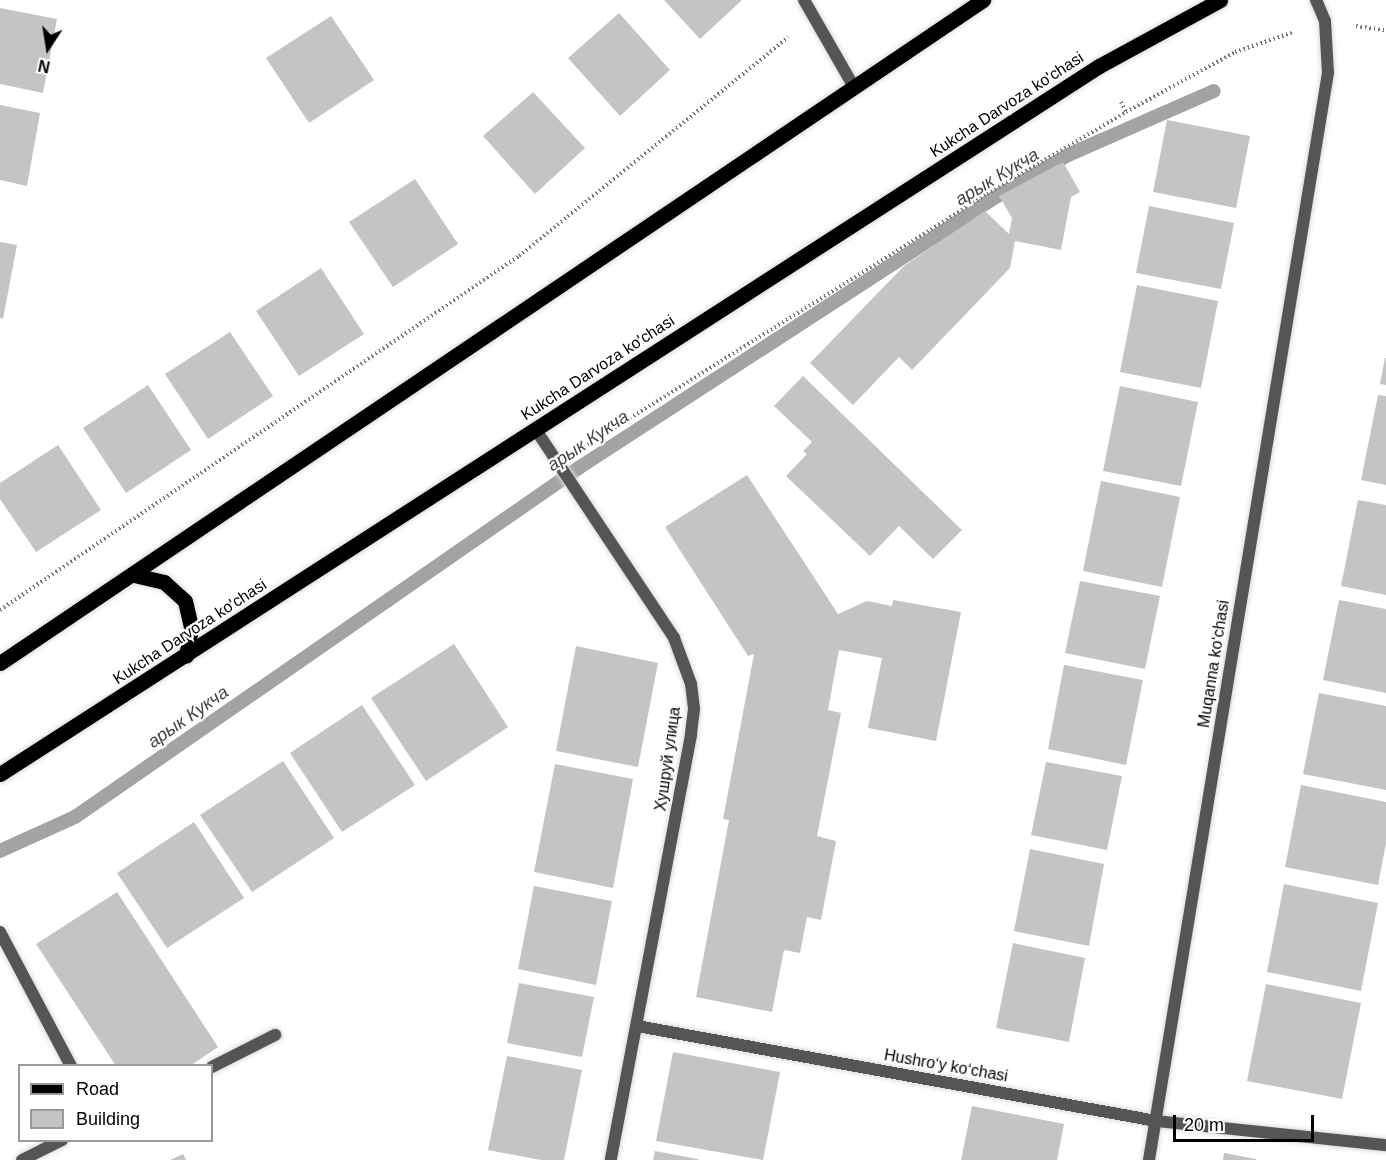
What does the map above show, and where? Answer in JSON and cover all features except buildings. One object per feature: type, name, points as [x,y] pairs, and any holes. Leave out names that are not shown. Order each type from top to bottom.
[{"type":"main road","points":[[2,658],[134,575],[983,0]]},
{"type":"main road","name":"Kukcha Darvoza ko'chasi","points":[[0,774],[1099,66],[1220,0]]},
{"type":"main road","points":[[134,575],[164,582],[185,601],[190,628],[186,656]]},
{"type":"street","points":[[804,0],[854,87]]},
{"type":"street","name":"Muqanna koʻchasi","points":[[1149,1160],[1328,73],[1325,21],[1316,0]]},
{"type":"street","name":"Хушруй улица","points":[[536,430],[674,638],[691,684],[694,709],[691,735],[637,1026]]},
{"type":"street","points":[[0,932],[70,1064]]},
{"type":"street","points":[[611,1160],[637,1026]]},
{"type":"street","name":"Hushroʻy koʻchasi","points":[[637,1026],[1156,1121],[1386,1145]]},
{"type":"street","points":[[213,1066],[275,1035]]},
{"type":"street","points":[[22,1160],[58,1142]]},
{"type":"path","points":[[0,610],[519,256],[813,17]]},
{"type":"path","points":[[558,463],[987,194],[1126,111],[1235,52],[1325,21],[1386,30]]},
{"type":"path","points":[[1121,102],[1126,111]]},
{"type":"waterway","name":"арык Кукча","points":[[0,851],[75,817],[580,467],[989,201],[1068,155],[1214,91]]}]
